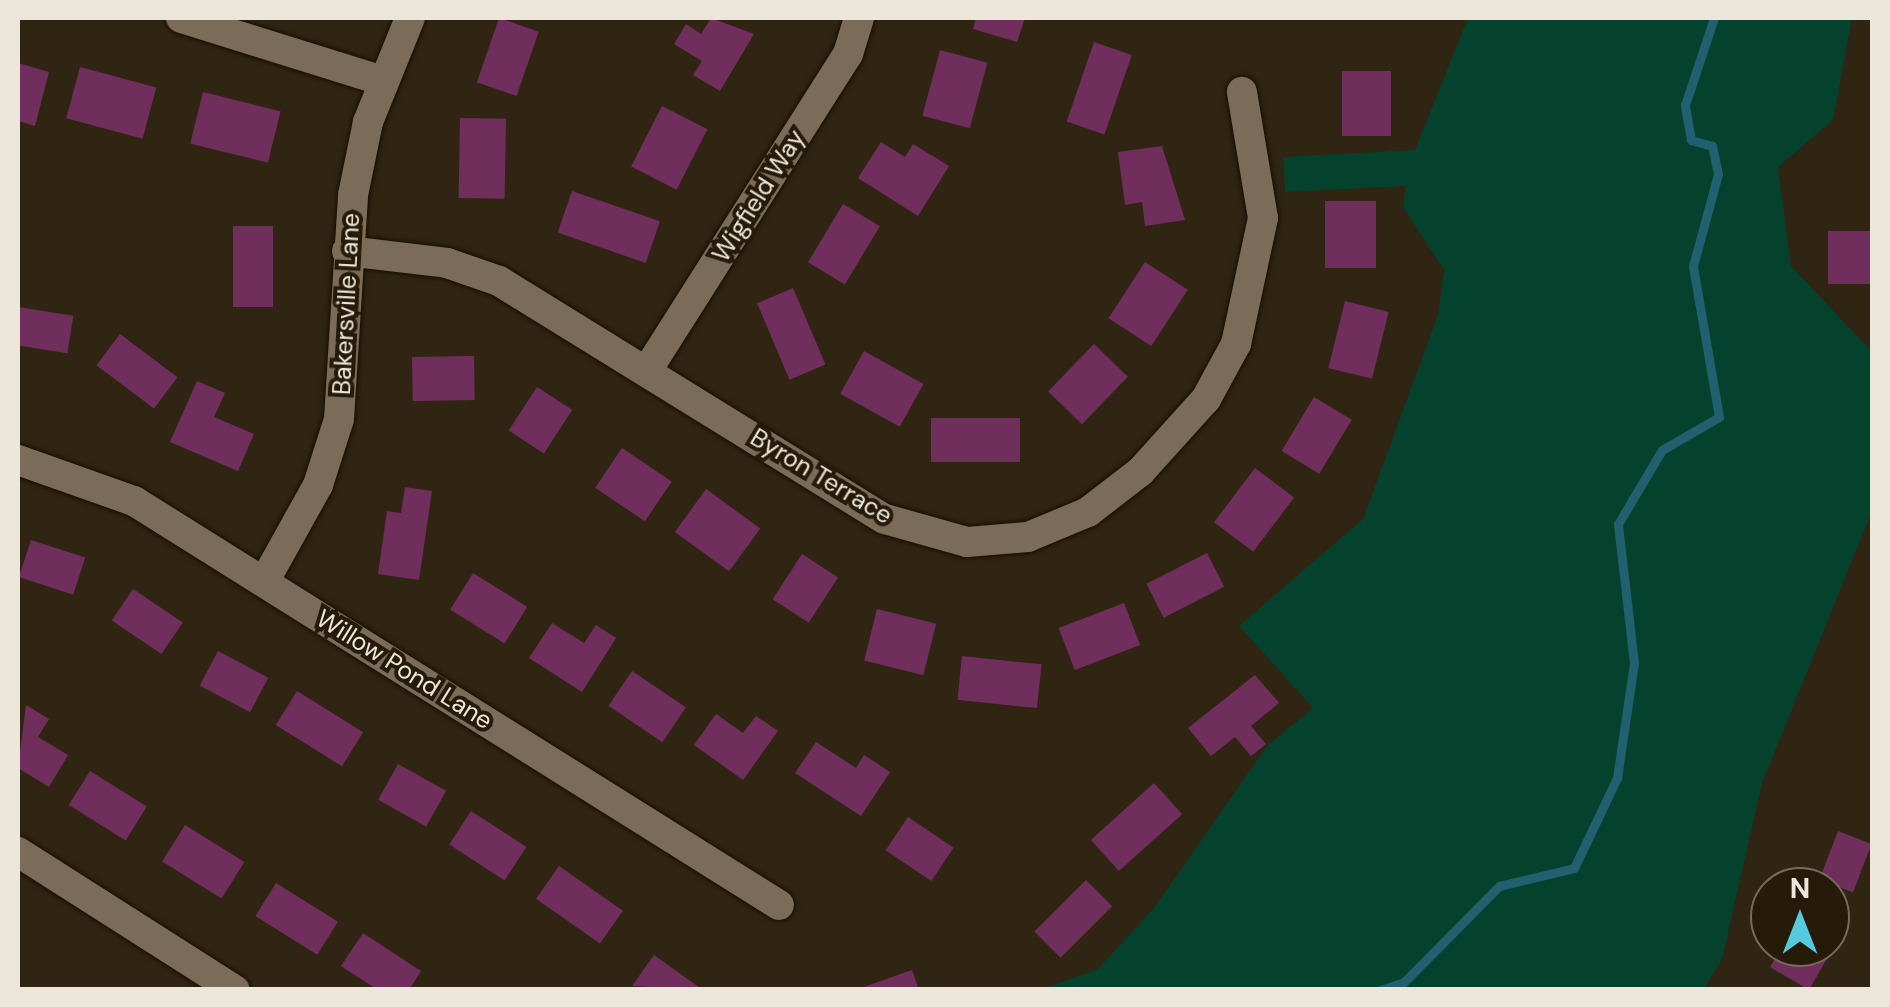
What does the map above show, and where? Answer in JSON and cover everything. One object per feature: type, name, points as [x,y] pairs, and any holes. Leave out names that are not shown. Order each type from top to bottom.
[{"type":"street","points":[[181,18],[383,81]]},
{"type":"street","name":"Bakersville Lane","points":[[264,582],[318,485],[339,419],[347,251],[383,81],[410,18]]},
{"type":"street","name":"Wigfield Way","points":[[648,369],[848,54],[859,18]]},
{"type":"street","name":"Byron Terrace","points":[[347,251],[477,272],[648,369],[885,519],[928,536],[988,542],[1066,524],[1166,447],[1236,344],[1262,218],[1242,92]]},
{"type":"street","name":"Willow Pond Lane","points":[[18,460],[107,486],[779,905]]},
{"type":"street","points":[[18,852],[234,990]]},
{"type":"green space","points":[[1468,18],[1852,18],[1833,120],[1778,167],[1791,266],[1872,352],[1872,511],[1762,783],[1722,959],[1703,990],[1042,989],[1098,969],[1154,908],[1267,746],[1313,708],[1239,626],[1363,519],[1438,315],[1444,270],[1403,207],[1406,186],[1285,192],[1283,157],[1415,150]]},
{"type":"building","points":[[499,18],[539,32],[517,96],[477,82]]},
{"type":"building","points":[[711,18],[754,34],[720,91],[693,75],[702,61],[674,44],[686,24],[701,34]]},
{"type":"building","points":[[976,18],[1025,18],[1017,42],[973,29]]},
{"type":"building","points":[[1094,42],[1132,55],[1104,134],[1067,121]]},
{"type":"building","points":[[940,50],[987,63],[970,128],[922,116]]},
{"type":"building","points":[[18,63],[49,72],[35,126],[18,121]]},
{"type":"building","points":[[80,67],[156,87],[143,139],[66,118]]},
{"type":"building","points":[[1342,71],[1391,71],[1391,136],[1342,136]]},
{"type":"building","points":[[203,92],[281,111],[268,163],[190,143]]},
{"type":"building","points":[[662,106],[707,129],[677,190],[631,167]]},
{"type":"building","points":[[460,118],[506,119],[505,199],[459,198]]},
{"type":"building","points":[[881,142],[905,157],[913,144],[949,166],[918,216],[858,178]]},
{"type":"building","points":[[1162,146],[1185,220],[1145,226],[1142,202],[1125,205],[1118,152]]},
{"type":"building","points":[[572,191],[660,221],[646,263],[558,233]]},
{"type":"building","points":[[1325,201],[1376,201],[1376,268],[1325,268]]},
{"type":"building","points":[[843,204],[880,226],[845,284],[808,262]]},
{"type":"building","points":[[233,226],[273,226],[273,307],[233,307]]},
{"type":"building","points":[[1828,231],[1872,231],[1872,284],[1828,284]]},
{"type":"building","points":[[1145,262],[1188,290],[1151,346],[1109,318]]},
{"type":"building","points":[[793,288],[825,364],[790,380],[757,303]]},
{"type":"building","points":[[1345,301],[1389,312],[1372,379],[1328,368]]},
{"type":"building","points":[[18,307],[73,316],[67,353],[18,345]]},
{"type":"building","points":[[120,334],[178,377],[154,408],[97,365]]},
{"type":"building","points":[[1094,344],[1128,377],[1082,424],[1048,391]]},
{"type":"building","points":[[864,351],[923,384],[900,427],[840,394]]},
{"type":"building","points":[[474,356],[475,400],[413,401],[412,357]]},
{"type":"building","points":[[197,381],[225,393],[214,417],[254,434],[238,471],[170,442]]},
{"type":"building","points":[[537,387],[572,410],[544,453],[509,431]]},
{"type":"building","points":[[1314,397],[1352,420],[1319,474],[1282,451]]},
{"type":"building","points":[[931,418],[1020,418],[1020,462],[931,462]]},
{"type":"building","points":[[622,448],[672,482],[645,521],[595,488]]},
{"type":"building","points":[[1255,468],[1294,497],[1253,552],[1214,522]]},
{"type":"building","points":[[405,487],[432,491],[419,580],[378,574],[387,511],[401,513]]},
{"type":"building","points":[[706,489],[760,528],[729,571],[675,532]]},
{"type":"building","points":[[31,540],[85,558],[73,595],[19,577]]},
{"type":"building","points":[[1207,553],[1224,587],[1164,618],[1146,584]]},
{"type":"building","points":[[802,554],[838,577],[809,623],[773,599]]},
{"type":"building","points":[[473,573],[527,607],[504,643],[450,609]]},
{"type":"building","points":[[133,589],[183,623],[161,654],[112,621]]},
{"type":"building","points":[[1124,603],[1140,645],[1075,670],[1059,628]]},
{"type":"building","points":[[877,609],[936,624],[923,675],[864,660]]},
{"type":"building","points":[[552,623],[584,643],[596,625],[616,638],[582,692],[529,658]]},
{"type":"building","points":[[218,651],[268,678],[250,712],[200,685]]},
{"type":"building","points":[[962,656],[1042,664],[1037,708],[957,700]]},
{"type":"building","points":[[632,671],[686,707],[662,742],[609,706]]},
{"type":"building","points":[[1255,675],[1279,703],[1251,726],[1266,744],[1251,756],[1235,737],[1211,756],[1188,728]]},
{"type":"building","points":[[297,691],[363,732],[342,766],[276,725]]},
{"type":"building","points":[[26,705],[49,719],[38,737],[68,755],[49,787],[18,768]]},
{"type":"building","points":[[716,714],[743,733],[756,716],[778,731],[743,780],[694,745]]},
{"type":"building","points":[[816,742],[856,768],[864,755],[890,772],[861,816],[795,773]]},
{"type":"building","points":[[398,764],[446,791],[426,827],[378,800]]},
{"type":"building","points":[[90,771],[147,807],[126,840],[69,805]]},
{"type":"building","points":[[1154,783],[1182,814],[1119,871],[1091,840]]},
{"type":"building","points":[[471,811],[526,847],[505,880],[449,845]]},
{"type":"building","points":[[908,817],[954,848],[931,881],[886,850]]},
{"type":"building","points":[[185,825],[244,862],[222,899],[162,861]]},
{"type":"building","points":[[1838,831],[1872,844],[1853,892],[1850,867],[1824,867]]},
{"type":"building","points":[[559,866],[623,911],[600,944],[536,899]]},
{"type":"building","points":[[1086,880],[1112,906],[1061,958],[1034,932]]},
{"type":"building","points":[[276,883],[338,922],[317,955],[255,916]]},
{"type":"building","points":[[363,933],[421,971],[409,990],[378,990],[341,966]]},
{"type":"building","points":[[654,955],[703,990],[632,986]]},
{"type":"building","points":[[1770,967],[1822,967],[1809,990]]},
{"type":"building","points":[[912,970],[919,990],[858,990],[858,989]]},
{"type":"waterway","points":[[1380,990],[1404,982],[1499,886],[1574,868],[1617,778],[1634,663],[1618,524],[1662,450],[1719,417],[1693,266],[1718,174],[1712,146],[1691,140],[1685,105],[1714,18]]}]
